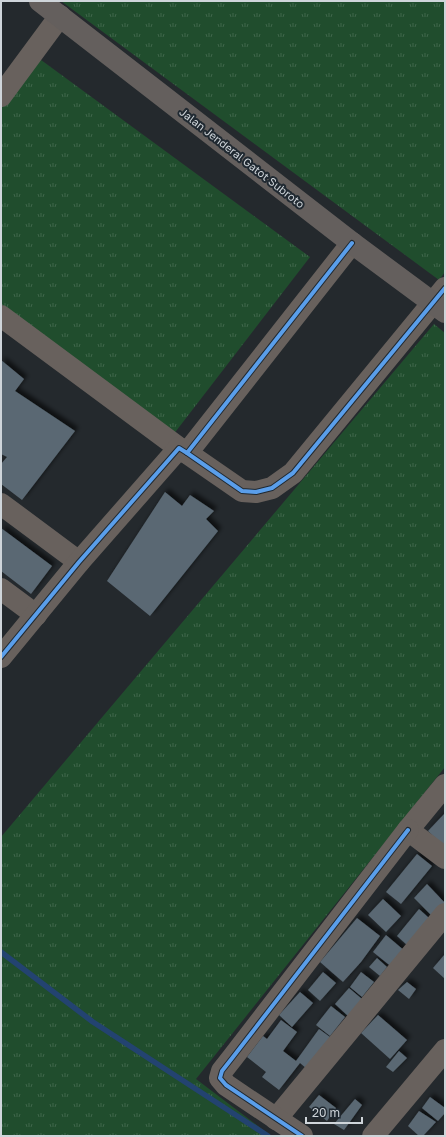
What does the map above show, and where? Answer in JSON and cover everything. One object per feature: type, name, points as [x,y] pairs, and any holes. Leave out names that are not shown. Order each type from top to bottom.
[{"type":"highway","name":"Jalan Jenderal Gatot Subroto","points":[[40,1],[352,243],[441,301]]},
{"type":"street","points":[[1,96],[60,16]]},
{"type":"street","points":[[1,657],[79,562],[183,450],[352,243]]},
{"type":"street","points":[[1,316],[183,450],[242,491],[256,492],[272,488],[292,473],[441,301]]},
{"type":"street","points":[[1,504],[79,562]]},
{"type":"street","points":[[1,589],[36,615]]},
{"type":"street","points":[[302,1136],[226,1085],[220,1078],[222,1071],[408,830],[445,785]]},
{"type":"street","points":[[408,830],[445,858]]},
{"type":"street","points":[[276,1119],[445,914]]},
{"type":"street","points":[[373,1136],[445,1050]]},
{"type":"green space","points":[[61,1],[445,1],[445,272],[439,280]]},
{"type":"green space","points":[[37,57],[310,257],[173,435],[1,304],[1,103]]},
{"type":"green space","points":[[434,324],[445,333],[445,767],[196,1079],[271,1136],[1,1136],[1,837]]},
{"type":"building","points":[[1,360],[24,379],[15,391],[75,431],[22,500],[1,484],[1,464],[7,457],[1,454]]},
{"type":"building","points":[[165,492],[182,506],[190,495],[214,511],[206,519],[218,531],[150,616],[107,581]]},
{"type":"building","points":[[1,528],[52,566],[31,594],[1,571]]},
{"type":"building","points":[[445,813],[445,847],[428,831]]},
{"type":"building","points":[[417,854],[432,866],[401,904],[386,892]]},
{"type":"building","points":[[427,884],[445,903],[445,907],[434,918],[414,898]]},
{"type":"building","points":[[383,899],[401,916],[386,932],[368,915]]},
{"type":"building","points":[[419,909],[429,918],[407,945],[397,936]]},
{"type":"building","points":[[357,918],[380,936],[361,962],[343,982],[320,962]]},
{"type":"building","points":[[386,935],[406,952],[393,968],[373,952]]},
{"type":"building","points":[[445,954],[445,979],[433,968]]},
{"type":"building","points":[[377,958],[387,967],[380,976],[369,967]]},
{"type":"building","points":[[323,972],[336,983],[320,1001],[308,990]]},
{"type":"building","points":[[361,972],[374,982],[362,997],[350,987]]},
{"type":"building","points":[[407,982],[416,989],[409,999],[398,990]]},
{"type":"building","points":[[349,988],[362,999],[348,1016],[335,1004]]},
{"type":"building","points":[[300,992],[313,1003],[292,1027],[279,1015]]},
{"type":"building","points":[[331,1006],[345,1017],[330,1036],[316,1025]]},
{"type":"building","points":[[378,1015],[407,1040],[390,1059],[361,1033]]},
{"type":"building","points":[[281,1020],[297,1032],[283,1051],[296,1061],[319,1029],[330,1037],[307,1069],[300,1063],[279,1090],[262,1077],[266,1072],[247,1057],[263,1036],[267,1039]]},
{"type":"building","points":[[399,1051],[407,1058],[393,1072],[386,1067]]},
{"type":"building","points":[[319,1095],[336,1108],[327,1121],[309,1107]]},
{"type":"building","points":[[430,1097],[445,1108],[445,1113],[438,1121],[422,1108]]},
{"type":"building","points":[[355,1099],[362,1105],[344,1130],[334,1124]]},
{"type":"building","points":[[419,1111],[436,1122],[423,1136],[419,1136],[408,1126]]},
{"type":"waterway","points":[[1,952],[93,1022],[268,1136]]},
{"type":"cycle path","points":[[1,657],[79,562],[179,448],[187,453],[352,243]]},
{"type":"cycle path","points":[[187,453],[242,491],[256,492],[272,488],[293,473],[445,288]]},
{"type":"cycle path","points":[[302,1136],[226,1085],[220,1078],[222,1071],[408,830]]}]
